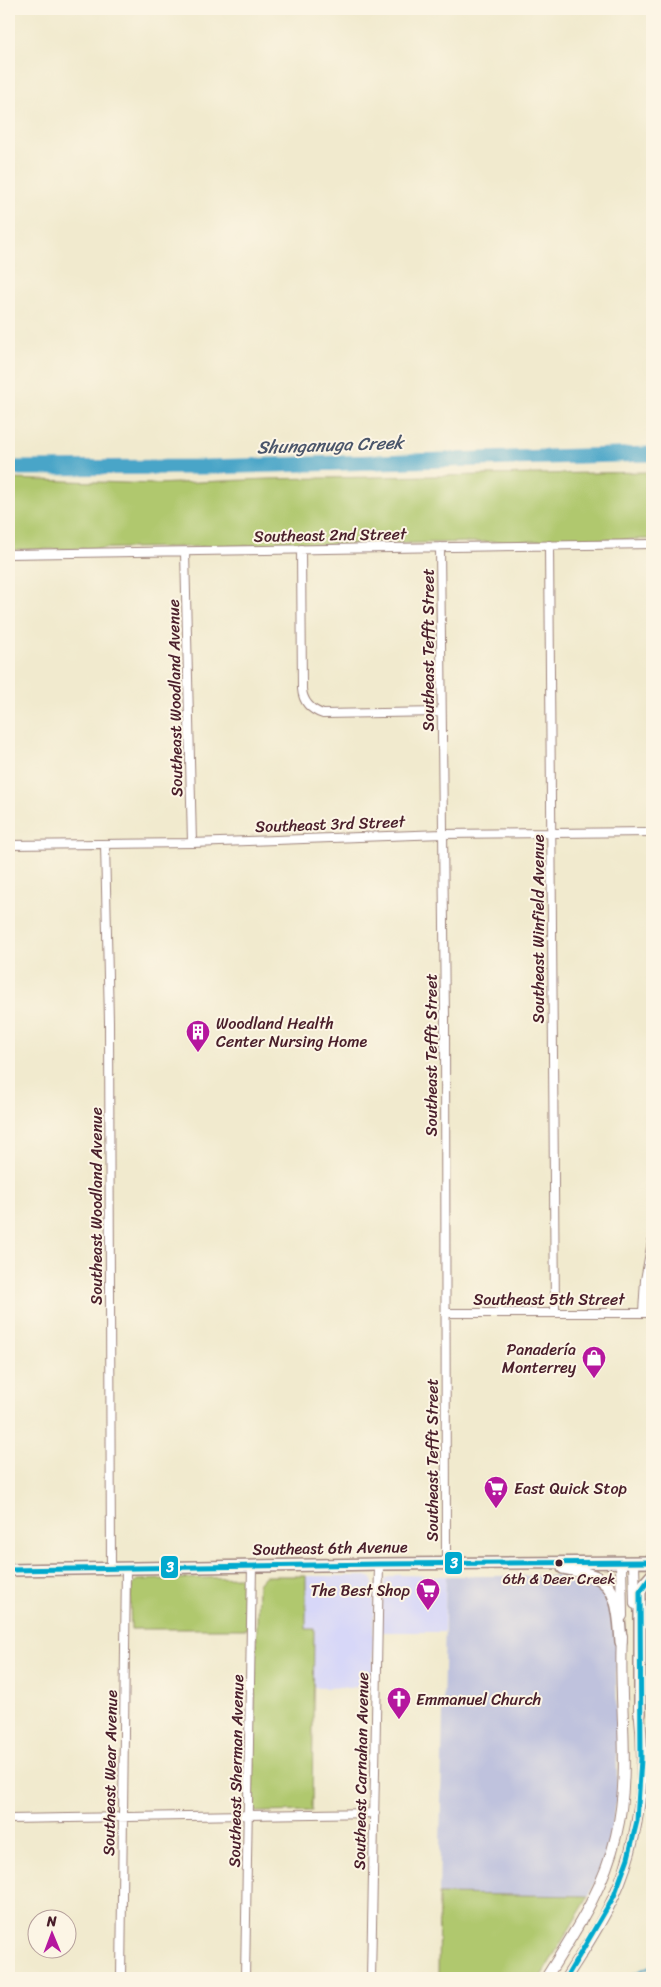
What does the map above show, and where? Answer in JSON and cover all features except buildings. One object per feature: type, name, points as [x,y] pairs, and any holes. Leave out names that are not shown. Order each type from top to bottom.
[{"type":"main road","name":"Southeast 6th Avenue","points":[[9,1570],[252,1565],[652,1562]]},
{"type":"main road","points":[[550,1564],[594,1576],[607,1585],[615,1599],[621,1642]]},
{"type":"main road","points":[[640,1714],[640,1592],[652,1575]]},
{"type":"street","name":"Southeast 2nd Street","points":[[9,554],[652,544]]},
{"type":"street","name":"Southeast Winfield Avenue","points":[[549,545],[555,1313]]},
{"type":"street","name":"Southeast Tefft Street","points":[[440,547],[445,1018],[446,1564]]},
{"type":"street","points":[[301,549],[302,689],[304,698],[309,705],[315,711],[323,714],[441,712]]},
{"type":"street","name":"Southeast Woodland Avenue","points":[[185,552],[192,843]]},
{"type":"street","name":"Southeast 3rd Street","points":[[9,846],[192,843],[443,834],[652,832]]},
{"type":"street","name":"Southeast Woodland Avenue","points":[[105,844],[109,1022],[112,1568]]},
{"type":"street","points":[[644,1312],[645,1280],[652,1242]]},
{"type":"street","name":"Southeast 5th Street","points":[[445,1313],[652,1313]]},
{"type":"street","points":[[546,1978],[588,1910],[605,1874],[616,1836],[622,1800],[624,1771],[621,1642],[623,1613],[620,1562]]},
{"type":"street","points":[[566,1978],[610,1903],[628,1858],[639,1805],[640,1714],[637,1685],[634,1562]]},
{"type":"street","name":"Southeast Carnahan Avenue","points":[[371,1978],[379,1564]]},
{"type":"street","name":"Southeast Sherman Avenue","points":[[245,1978],[252,1565]]},
{"type":"street","name":"Southeast Wear Avenue","points":[[121,1978],[126,1568]]},
{"type":"street","points":[[9,1819],[375,1813]]},
{"type":"shaded area","points":[[396,1575],[446,1576],[444,1632],[380,1632],[384,1582],[386,1578]]},
{"type":"shaded area","points":[[306,1576],[366,1576],[372,1578],[374,1589],[373,1687],[314,1688],[314,1629],[306,1629]]},
{"type":"shaded area","points":[[446,1576],[578,1576],[600,1584],[613,1604],[616,1636],[617,1794],[611,1837],[604,1862],[589,1896],[439,1894]]},
{"type":"green space","points":[[652,473],[652,539],[9,550],[9,479],[155,484],[268,479]]},
{"type":"green space","points":[[265,1576],[306,1576],[306,1629],[314,1629],[312,1811],[256,1812],[252,1810],[258,1584]]},
{"type":"green space","points":[[239,1577],[245,1579],[247,1584],[247,1629],[131,1629],[131,1596],[132,1589],[137,1580]]},
{"type":"green space","points":[[439,1894],[589,1896],[540,1978],[438,1978]]},
{"type":"waterway","name":"Shunganuga Creek","points":[[9,468],[206,467],[652,454]]},
{"type":"waterway","points":[[626,1978],[652,1965]]},
{"type":"transit line","name":"3","points":[[9,1570],[652,1562]]},
{"type":"transit line","name":"3","points":[[566,1978],[614,1896],[628,1858],[637,1821],[641,1759],[640,1592],[652,1575]]},
{"type":"place","name":"Woodland Health Center Nursing Home","points":[[198,1053]]},
{"type":"place","name":"Panadería Monterrey","points":[[594,1379]]},
{"type":"place","name":"East Quick Stop","points":[[496,1509]]},
{"type":"place","name":"6th & Deer Creek","points":[[559,1563]]},
{"type":"place","name":"The Best Shop","points":[[428,1611]]},
{"type":"place","name":"Emmanuel Church","points":[[399,1720]]}]
